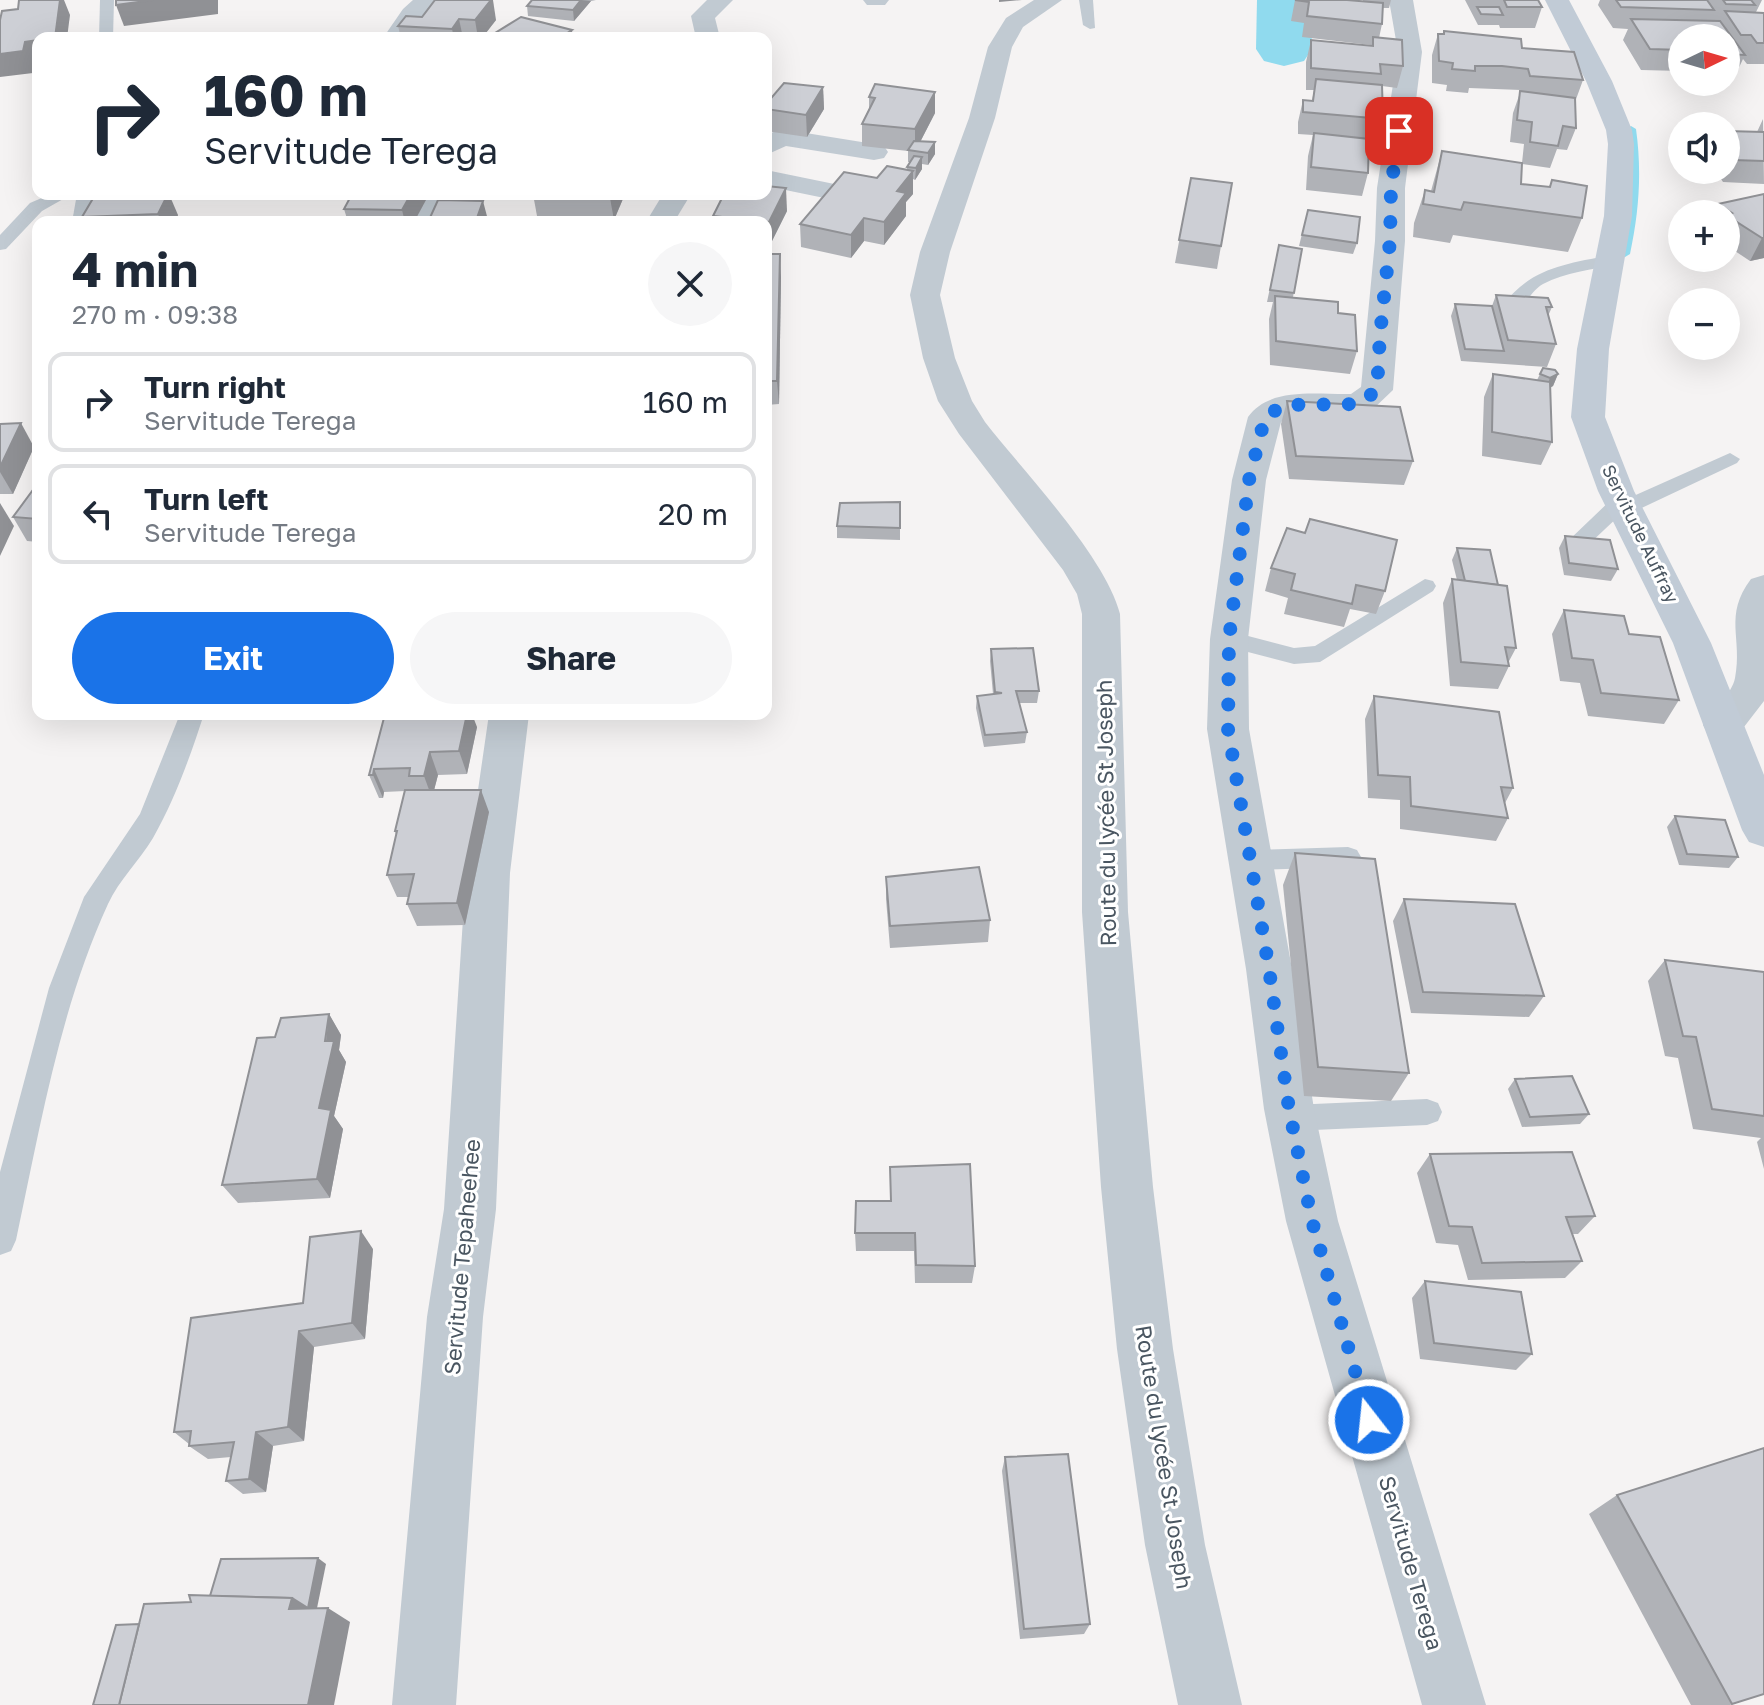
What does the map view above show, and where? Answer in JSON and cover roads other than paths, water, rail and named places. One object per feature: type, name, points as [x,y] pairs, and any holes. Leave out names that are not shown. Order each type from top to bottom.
[{"type":"street","points":[[399,32],[411,14],[427,0]]},
{"type":"street","points":[[707,32],[703,16],[721,0]]},
{"type":"street","name":"Route du lycée St Joseph","points":[[1050,0],[1014,23],[1000,47],[982,118],[935,252],[925,295],[935,344],[955,401],[971,427],[1077,563],[1096,594],[1101,614],[1105,912],[1126,1173],[1145,1349],[1171,1520],[1210,1705]]},
{"type":"street","name":"Servitude Terega","points":[[1401,0],[1410,52],[1391,188],[1390,241],[1377,390],[1359,404],[1284,405],[1265,417],[1249,480],[1229,639],[1228,729],[1291,1118],[1312,1221],[1454,1705]]},
{"type":"street","name":"Servitude Auffray","points":[[1557,0],[1599,81],[1619,130],[1622,175],[1593,349],[1588,417],[1623,505],[1692,643],[1764,830]]},
{"type":"street","points":[[772,143],[781,137],[874,152]]},
{"type":"street","points":[[772,179],[834,192]]},
{"type":"street","points":[[1723,725],[1755,681],[1754,612],[1760,590],[1764,588]]},
{"type":"street","name":"Servitude Tepaheehee","points":[[424,1705],[455,1317],[470,1209],[488,873],[508,720]]},
{"type":"lane","points":[[106,32],[107,0]]},
{"type":"lane","points":[[1086,0],[1090,25]]},
{"type":"lane","points":[[0,245],[36,207],[51,200]]},
{"type":"lane","points":[[1510,307],[1535,281],[1565,270],[1610,260]]},
{"type":"lane","points":[[1579,541],[1623,505],[1730,459]]},
{"type":"lane","points":[[1229,639],[1294,656],[1320,654],[1425,586]]},
{"type":"lane","points":[[0,1240],[30,1108],[78,945],[105,884],[143,832],[176,762],[190,720]]},
{"type":"lane","points":[[1250,860],[1348,857]]},
{"type":"lane","points":[[1291,1118],[1427,1112]]},
{"type":"waterway","points":[[1284,0],[1284,49]]},
{"type":"waterway","points":[[1625,254],[1634,192],[1635,161],[1631,129]]}]
